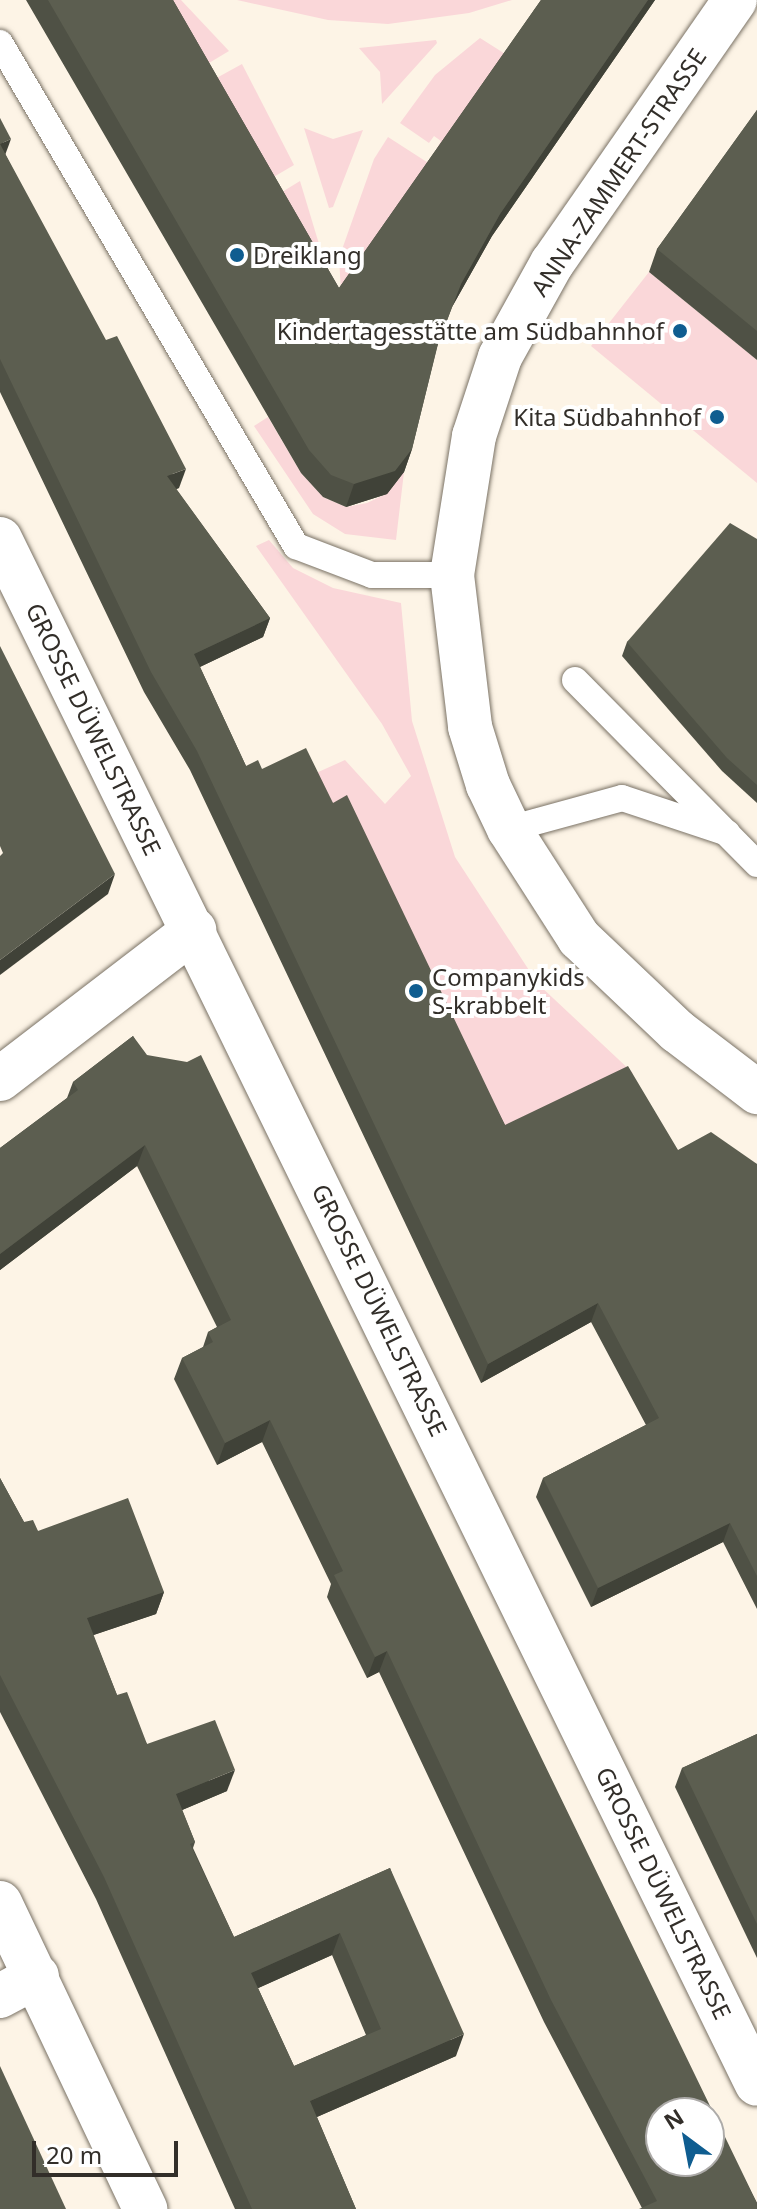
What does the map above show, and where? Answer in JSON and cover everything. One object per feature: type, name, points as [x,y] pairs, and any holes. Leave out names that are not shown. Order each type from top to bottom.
[{"type":"street","name":"ANNA-ZAMMERT-STRASSE","points":[[735,0],[552,263],[500,357],[474,436],[452,575],[470,727],[488,785],[509,829],[579,938],[677,1031],[757,1092]]},
{"type":"street","name":"GROSSE DÜWELSTRASSE","points":[[0,539],[757,2084]]},
{"type":"street","points":[[0,1079],[194,930]]},
{"type":"street","points":[[0,1903],[19,1986],[145,2209]]},
{"type":"lane","points":[[0,43],[296,546],[372,575],[452,575]]},
{"type":"lane","points":[[575,680],[757,864]]},
{"type":"lane","points":[[509,829],[622,798],[731,835]]},
{"type":"shaded area","points":[[154,0],[181,0],[229,51],[194,72]]},
{"type":"shaded area","points":[[237,0],[512,0],[469,13],[388,24],[328,20]]},
{"type":"shaded area","points":[[480,38],[510,57],[444,151],[437,148],[441,141],[434,136],[429,143],[400,123],[435,75]]},
{"type":"shaded area","points":[[436,40],[437,43],[382,104],[380,72],[359,48]]},
{"type":"shaded area","points":[[242,64],[294,165],[260,185],[202,86]]},
{"type":"shaded area","points":[[304,128],[333,139],[363,130],[333,207],[329,208]]},
{"type":"shaded area","points":[[388,137],[433,166],[341,291],[339,258],[374,159]]},
{"type":"shaded area","points":[[300,181],[319,244],[320,288],[269,200]]},
{"type":"shaded area","name":"Kita Südbahnhof","points":[[649,272],[757,360],[757,483],[591,346]]},
{"type":"shaded area","points":[[268,417],[301,473],[323,497],[346,507],[367,503],[386,494],[404,472],[396,540],[345,534],[313,514],[254,426]]},
{"type":"shaded area","points":[[269,540],[293,568],[333,588],[401,603],[412,721],[455,857],[538,984],[633,1073],[621,1085],[498,1144],[305,778],[345,760],[385,804],[411,776],[382,724],[256,546]]},
{"type":"building","name":"Dreiklang","points":[[48,0],[173,0],[339,288],[541,0],[648,0],[500,214],[461,284],[438,344],[412,449],[395,471],[354,484],[331,475],[309,450]]},
{"type":"building","points":[[757,110],[757,331],[657,249]]},
{"type":"building","points":[[0,118],[11,139],[0,144]]},
{"type":"building","points":[[0,144],[106,340],[117,336],[186,469],[167,476],[270,618],[194,654],[246,766],[258,760],[262,769],[306,748],[333,803],[347,795],[505,1125],[628,1066],[678,1150],[711,1132],[757,1164],[757,1576],[730,1523],[598,1588],[543,1478],[659,1418],[598,1303],[488,1364],[197,751],[151,672],[0,359]]},
{"type":"building","points":[[730,523],[757,539],[757,785],[727,758],[627,642]]},
{"type":"building","points":[[0,646],[115,874],[0,960],[0,856],[3,853],[0,846]]},
{"type":"building","points":[[133,1036],[147,1055],[187,1062],[201,1055],[706,2097],[645,2097],[645,2177],[725,2177],[725,2137],[757,2203],[757,2209],[639,2209],[657,2201],[551,2000],[387,1651],[375,1657],[334,1575],[343,1571],[270,1420],[225,1443],[182,1358],[213,1342],[208,1332],[231,1320],[145,1145],[0,1254],[0,1148],[78,1090],[73,1082]]},
{"type":"building","points":[[0,1478],[24,1522],[33,1520],[38,1531],[128,1498],[164,1592],[87,1618],[117,1695],[127,1692],[147,1744],[215,1720],[235,1770],[176,1794],[195,1842],[190,1844],[234,1937],[390,1868],[464,2034],[310,2101],[356,2209],[252,2209],[104,1877],[0,1675]],"holes":[[[340,1933],[381,2029],[294,2066],[251,1973]]]},
{"type":"building","points":[[757,1734],[757,1924],[682,1768]]},
{"type":"building","points":[[0,2066],[66,2209],[0,2209]]},
{"type":"place","name":"Dreiklang","points":[[237,255]]},
{"type":"place","name":"Kindertagesstätte am Südbahnhof","points":[[680,331]]},
{"type":"place","name":"Kita Südbahnhof","points":[[717,417]]},
{"type":"place","name":"Companykids S-krabbelt","points":[[416,991]]}]
